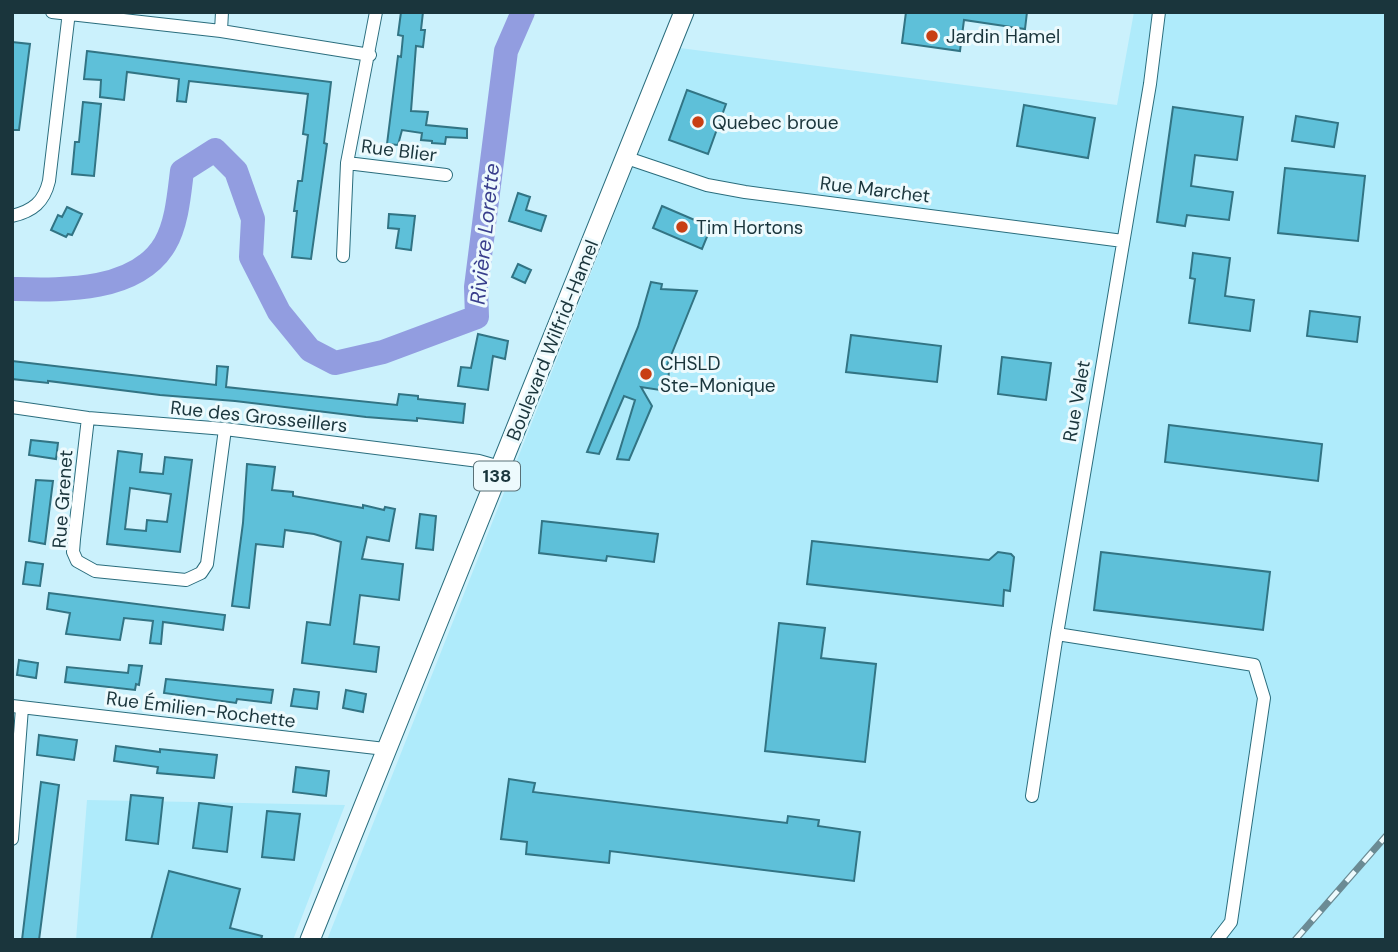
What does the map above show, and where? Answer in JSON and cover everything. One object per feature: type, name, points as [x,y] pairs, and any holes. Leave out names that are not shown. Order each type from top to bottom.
[{"type":"main road","name":"Boulevard Wilfrid-Hamel","points":[[310,940],[684,12]]},
{"type":"street","points":[[52,12],[221,31],[370,55]]},
{"type":"street","points":[[221,31],[222,12]]},
{"type":"street","points":[[344,256],[347,163],[370,55],[376,12]]},
{"type":"street","name":"Rue Valet","points":[[1032,796],[1160,12]]},
{"type":"street","points":[[12,216],[39,204],[46,194],[69,13]]},
{"type":"street","name":"Rue Marchet","points":[[627,158],[707,185],[746,192],[1123,241]]},
{"type":"street","name":"Rue Blier","points":[[347,163],[446,174]]},
{"type":"street","name":"Rue des Grosseillers","points":[[12,407],[88,418],[225,429],[479,461],[500,467]]},
{"type":"street","name":"Rue Grenet","points":[[88,418],[73,552],[77,561],[95,571],[178,580],[193,578],[207,564],[225,429]]},
{"type":"street","points":[[1057,634],[1254,665],[1264,698],[1231,922],[1217,940]]},
{"type":"street","points":[[12,839],[17,707]]},
{"type":"street","name":"Rue Émilien-Rochette","points":[[17,707],[385,749]]},
{"type":"shaded area","points":[[1134,12],[1386,12],[1386,940],[327,940],[680,48],[1117,105]]},
{"type":"shaded area","points":[[87,800],[345,805],[293,940],[76,940]]},
{"type":"building","points":[[401,12],[423,12],[421,30],[425,30],[423,47],[416,46],[411,111],[428,112],[426,125],[467,129],[467,138],[446,137],[445,144],[432,143],[421,140],[422,133],[402,130],[398,145],[387,144],[398,56],[401,57],[403,36],[398,35]]},
{"type":"building","name":"Jardin Hamel","points":[[906,12],[1027,12],[1025,29],[964,20],[960,51],[902,43]]},
{"type":"building","points":[[12,42],[30,44],[19,130],[12,130]]},
{"type":"building","points":[[87,51],[331,82],[324,143],[327,144],[311,259],[292,257],[297,211],[294,211],[298,181],[302,181],[308,135],[303,134],[308,94],[189,81],[186,102],[177,101],[179,79],[127,72],[124,100],[100,97],[101,80],[84,79]]},
{"type":"building","name":"Quebec broue","points":[[687,90],[726,104],[708,154],[669,140]]},
{"type":"building","points":[[83,102],[101,104],[94,176],[72,174]]},
{"type":"building","points":[[1024,105],[1095,118],[1088,158],[1017,146]]},
{"type":"building","points":[[1173,107],[1243,117],[1237,160],[1195,155],[1191,186],[1233,192],[1229,220],[1187,215],[1185,226],[1157,222]]},
{"type":"building","points":[[1296,116],[1338,123],[1334,147],[1292,141]]},
{"type":"building","points":[[1285,168],[1365,176],[1358,241],[1278,233]]},
{"type":"building","points":[[518,193],[530,197],[526,210],[546,216],[541,231],[509,221]]},
{"type":"building","name":"Tim Hortons","points":[[662,206],[711,227],[702,249],[653,228]]},
{"type":"building","points":[[67,207],[82,214],[72,235],[68,234],[66,237],[51,230],[58,215],[62,217]]},
{"type":"building","points":[[389,214],[415,216],[411,250],[396,248],[399,229],[388,228]]},
{"type":"building","points":[[1193,253],[1230,258],[1225,296],[1254,300],[1250,331],[1189,323],[1195,279],[1190,278]]},
{"type":"building","points":[[518,264],[531,270],[525,283],[512,277]]},
{"type":"building","name":"CHSLD Ste-Monique","points":[[651,282],[662,284],[661,289],[697,291],[666,368],[669,370],[668,384],[660,390],[641,387],[652,406],[629,460],[617,459],[635,400],[624,396],[599,454],[587,452],[638,327]]},
{"type":"building","points":[[1310,311],[1360,317],[1357,342],[1307,336]]},
{"type":"building","points":[[478,334],[508,341],[505,359],[493,356],[488,390],[458,386],[461,367],[471,368]]},
{"type":"building","points":[[851,335],[941,346],[937,382],[846,372]]},
{"type":"building","points":[[1002,357],[1051,363],[1046,400],[998,394]]},
{"type":"building","points":[[12,361],[216,385],[217,366],[228,367],[226,387],[397,405],[399,394],[418,396],[418,399],[465,404],[463,423],[417,418],[417,421],[366,417],[12,379]]},
{"type":"building","points":[[1169,425],[1322,444],[1318,481],[1165,462]]},
{"type":"building","points":[[31,440],[58,443],[56,459],[29,455]]},
{"type":"building","points":[[118,451],[142,454],[140,472],[163,474],[165,457],[192,460],[180,552],[107,544]],"holes":[[[130,488],[171,494],[167,522],[147,520],[146,531],[125,529]]]},
{"type":"building","points":[[247,464],[275,467],[272,490],[293,492],[293,496],[363,508],[363,505],[384,510],[385,507],[395,509],[389,541],[367,537],[362,559],[403,564],[399,600],[360,595],[354,644],[379,647],[376,672],[302,663],[307,622],[330,625],[341,542],[314,534],[285,530],[283,547],[256,544],[249,608],[232,606],[243,523]]},
{"type":"building","points":[[36,480],[53,481],[45,544],[29,541]]},
{"type":"building","points":[[420,514],[436,516],[433,550],[416,548]]},
{"type":"building","points":[[542,521],[658,534],[654,562],[607,556],[606,561],[539,553]]},
{"type":"building","points":[[812,541],[989,560],[998,552],[1011,554],[1014,557],[1010,591],[1004,590],[1003,606],[807,584]]},
{"type":"building","points":[[1101,552],[1270,572],[1263,630],[1094,610]]},
{"type":"building","points":[[26,562],[43,564],[40,586],[23,584]]},
{"type":"building","points":[[49,593],[225,615],[223,630],[163,622],[161,644],[150,643],[153,621],[124,618],[120,640],[66,634],[70,613],[47,609]]},
{"type":"building","points":[[779,623],[825,628],[821,658],[876,664],[865,762],[765,751]]},
{"type":"building","points":[[19,660],[38,663],[36,678],[17,675]]},
{"type":"building","points":[[129,665],[142,666],[139,685],[136,684],[135,690],[65,682],[67,667],[128,673]]},
{"type":"building","points":[[166,679],[273,690],[271,703],[237,699],[236,703],[164,693]]},
{"type":"building","points":[[294,689],[319,692],[317,709],[291,706]]},
{"type":"building","points":[[346,690],[366,694],[363,712],[343,708]]},
{"type":"building","points":[[39,735],[77,740],[74,760],[37,755]]},
{"type":"building","points":[[116,746],[217,755],[214,778],[157,773],[158,767],[114,761]]},
{"type":"building","points":[[296,767],[329,771],[326,796],[293,792]]},
{"type":"building","points":[[509,779],[535,783],[533,792],[787,823],[788,816],[819,820],[818,826],[860,832],[854,881],[610,851],[609,863],[526,854],[527,842],[501,839]]},
{"type":"building","points":[[41,782],[59,785],[39,940],[22,940]]},
{"type":"building","points":[[131,795],[163,798],[158,844],[126,840]]},
{"type":"building","points":[[199,803],[232,807],[227,852],[193,848]]},
{"type":"building","points":[[267,811],[300,814],[294,860],[262,857]]},
{"type":"building","points":[[169,871],[240,889],[230,928],[262,936],[261,940],[151,940]]},
{"type":"waterway","name":"Rivière Lorette","points":[[12,289],[96,285],[136,272],[152,260],[169,236],[177,209],[182,171],[215,150],[236,171],[253,219],[251,257],[279,312],[310,350],[335,363],[383,352],[477,317],[476,287],[506,51],[523,12]]},
{"type":"railway","points":[[1295,940],[1386,836]]},
{"type":"place","name":"Jardin Hamel","points":[[932,36]]},
{"type":"place","name":"Quebec broue","points":[[698,122]]},
{"type":"place","name":"Tim Hortons","points":[[682,227]]},
{"type":"place","name":"CHSLD Ste-Monique","points":[[646,374]]}]
